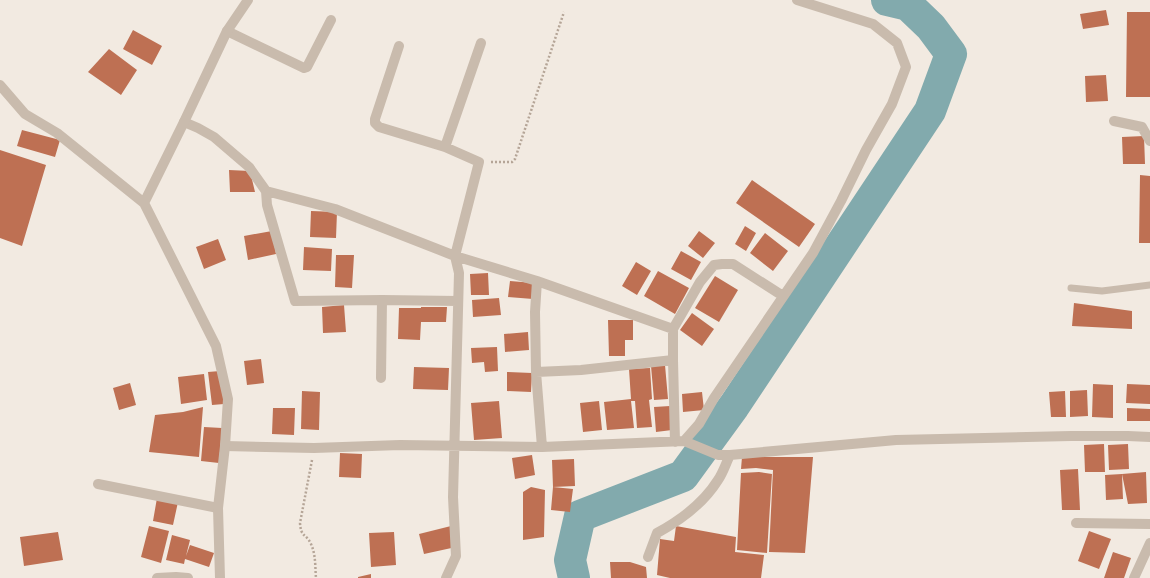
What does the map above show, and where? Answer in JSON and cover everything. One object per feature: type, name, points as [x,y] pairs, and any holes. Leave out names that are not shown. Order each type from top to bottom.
[{"type":"street","points":[[144,203],[184,122],[226,31],[248,0]]},
{"type":"street","points":[[682,441],[699,424],[714,398],[813,253],[866,150],[892,104],[906,67],[897,42],[873,24],[797,0]]},
{"type":"street","points":[[226,31],[304,68],[307,67],[331,20]]},
{"type":"street","points":[[445,147],[481,43]]},
{"type":"street","points":[[399,46],[374,119],[375,123],[379,127],[445,147],[479,162],[455,256],[459,272],[453,497],[456,556],[446,578]]},
{"type":"street","points":[[0,84],[25,114],[57,133],[144,203],[216,346],[228,399],[225,446],[218,508],[220,578]]},
{"type":"street","points":[[1114,121],[1142,127],[1150,142]]},
{"type":"street","points":[[184,122],[214,137],[249,167],[266,191],[267,205],[295,301],[458,301]]},
{"type":"street","points":[[266,191],[335,209],[455,256],[537,281],[673,329]]},
{"type":"street","points":[[682,441],[673,360],[673,329],[700,282],[714,265],[733,264],[783,296]]},
{"type":"street","points":[[537,281],[535,312],[536,372],[542,447]]},
{"type":"street","points":[[382,300],[382,378]]},
{"type":"street","points":[[536,372],[581,370],[673,360]]},
{"type":"street","points":[[225,446],[314,448],[400,445],[542,447],[682,441],[718,455],[730,455],[896,440],[1078,436],[1150,437]]},
{"type":"street","points":[[648,557],[656,533],[674,523],[702,501],[719,480],[730,455]]},
{"type":"street","points":[[98,484],[218,508]]},
{"type":"street","points":[[1076,523],[1150,524]]},
{"type":"street","points":[[1134,578],[1150,542]]},
{"type":"street","points":[[157,578],[188,578]]},
{"type":"lane","points":[[1071,288],[1102,291],[1150,285]]},
{"type":"path","points":[[479,162],[512,162],[515,159],[564,12]]},
{"type":"path","points":[[314,448],[300,523],[303,536],[310,543],[315,556],[316,578]]},
{"type":"building","points":[[1106,10],[1109,25],[1083,29],[1080,14]]},
{"type":"building","points":[[1127,12],[1150,12],[1150,97],[1126,97]]},
{"type":"building","points":[[133,30],[162,46],[152,65],[123,49]]},
{"type":"building","points":[[109,49],[137,70],[121,95],[88,72]]},
{"type":"building","points":[[1106,75],[1108,101],[1086,102],[1085,76]]},
{"type":"building","points":[[22,130],[60,140],[55,157],[17,146]]},
{"type":"building","points":[[1144,136],[1145,164],[1123,164],[1122,137]]},
{"type":"building","points":[[0,150],[46,165],[22,246],[0,238]]},
{"type":"building","points":[[229,170],[250,171],[255,192],[230,192]]},
{"type":"building","points":[[1140,175],[1150,176],[1150,243],[1139,243]]},
{"type":"building","points":[[752,180],[815,224],[799,247],[736,203]]},
{"type":"building","points":[[311,211],[337,212],[336,238],[310,237]]},
{"type":"building","points":[[745,226],[756,233],[746,251],[735,244]]},
{"type":"building","points":[[272,231],[276,254],[248,260],[244,236]]},
{"type":"building","points":[[699,231],[715,243],[703,258],[688,246]]},
{"type":"building","points":[[765,233],[788,251],[773,271],[750,253]]},
{"type":"building","points":[[218,239],[226,260],[204,269],[196,247]]},
{"type":"building","points":[[304,247],[332,249],[331,271],[303,270]]},
{"type":"building","points":[[681,251],[701,262],[691,280],[671,269]]},
{"type":"building","points":[[336,255],[354,255],[352,288],[335,287]]},
{"type":"building","points":[[636,262],[651,271],[637,295],[622,286]]},
{"type":"building","points":[[658,271],[689,288],[675,314],[644,296]]},
{"type":"building","points":[[488,273],[489,295],[471,295],[470,274]]},
{"type":"building","points":[[715,276],[738,290],[719,322],[695,308]]},
{"type":"building","points":[[510,281],[534,283],[533,299],[508,297]]},
{"type":"building","points":[[499,298],[501,315],[473,317],[472,300]]},
{"type":"building","points":[[1074,303],[1132,311],[1132,329],[1072,326]]},
{"type":"building","points":[[344,305],[346,332],[323,333],[322,307]]},
{"type":"building","points":[[447,307],[446,322],[421,322],[420,340],[398,339],[399,308]]},
{"type":"building","points":[[692,313],[714,329],[702,346],[680,330]]},
{"type":"building","points":[[608,320],[633,320],[633,340],[625,340],[625,356],[609,356]]},
{"type":"building","points":[[528,332],[529,350],[505,352],[504,334]]},
{"type":"building","points":[[497,347],[498,371],[485,372],[484,362],[472,363],[471,348]]},
{"type":"building","points":[[261,359],[264,383],[247,385],[244,361]]},
{"type":"building","points":[[665,365],[668,399],[654,400],[651,366]]},
{"type":"building","points":[[414,367],[449,368],[448,390],[413,389]]},
{"type":"building","points":[[650,368],[652,399],[649,400],[652,427],[637,428],[635,401],[631,401],[634,428],[607,430],[604,402],[631,399],[629,369]]},
{"type":"building","points":[[220,371],[224,404],[212,405],[208,372]]},
{"type":"building","points":[[507,372],[532,373],[531,392],[507,391]]},
{"type":"building","points":[[204,374],[207,400],[181,404],[178,377]]},
{"type":"building","points":[[130,383],[136,405],[119,410],[113,388]]},
{"type":"building","points":[[1093,384],[1113,385],[1113,418],[1092,417]]},
{"type":"building","points":[[1127,384],[1150,385],[1150,404],[1126,403]]},
{"type":"building","points":[[1087,390],[1088,416],[1070,417],[1070,391]]},
{"type":"building","points":[[302,391],[320,392],[319,430],[301,429]]},
{"type":"building","points":[[1065,391],[1066,417],[1051,417],[1049,392]]},
{"type":"building","points":[[702,392],[704,410],[683,412],[682,394]]},
{"type":"building","points":[[499,401],[502,438],[474,440],[471,403]]},
{"type":"building","points":[[599,401],[602,430],[583,432],[580,403]]},
{"type":"building","points":[[670,406],[672,430],[656,432],[654,407]]},
{"type":"building","points":[[203,407],[199,457],[149,452],[155,415],[183,412]]},
{"type":"building","points":[[273,408],[295,408],[294,435],[272,434]]},
{"type":"building","points":[[1127,408],[1150,409],[1150,421],[1127,421]]},
{"type":"building","points":[[204,427],[222,428],[219,463],[201,461]]},
{"type":"building","points":[[1104,444],[1105,472],[1085,472],[1084,445]]},
{"type":"building","points":[[1128,444],[1129,469],[1109,470],[1108,445]]},
{"type":"building","points":[[340,453],[362,454],[361,478],[339,477]]},
{"type":"building","points":[[532,455],[535,475],[515,479],[512,458]]},
{"type":"building","points":[[742,457],[813,457],[805,553],[769,552],[773,470],[756,468],[741,469]]},
{"type":"building","points":[[574,459],[575,486],[553,487],[552,460]]},
{"type":"building","points":[[1078,469],[1080,510],[1062,510],[1060,470]]},
{"type":"building","points":[[759,472],[772,474],[767,553],[737,550],[741,473]]},
{"type":"building","points":[[1146,472],[1147,503],[1128,504],[1122,474]]},
{"type":"building","points":[[1122,474],[1123,499],[1106,500],[1105,475]]},
{"type":"building","points":[[531,487],[545,490],[544,537],[523,540],[523,492]]},
{"type":"building","points":[[553,487],[573,489],[570,512],[551,510]]},
{"type":"building","points":[[157,498],[178,502],[173,525],[153,521]]},
{"type":"building","points":[[149,526],[169,531],[161,563],[141,557]]},
{"type":"building","points":[[451,526],[456,547],[424,554],[419,534]]},
{"type":"building","points":[[676,526],[736,537],[735,552],[764,555],[761,578],[670,578],[657,575],[660,539],[674,541]]},
{"type":"building","points":[[1089,531],[1111,539],[1099,569],[1078,561]]},
{"type":"building","points":[[58,532],[63,560],[24,566],[20,537]]},
{"type":"building","points":[[394,532],[396,565],[371,567],[369,533]]},
{"type":"building","points":[[172,535],[190,540],[186,556],[190,545],[214,553],[209,567],[185,559],[184,564],[166,560]]},
{"type":"building","points":[[1113,552],[1131,558],[1124,578],[1104,578]]},
{"type":"building","points":[[610,562],[630,562],[646,567],[647,578],[611,578]]},
{"type":"building","points":[[371,574],[371,578],[358,578],[358,577]]},
{"type":"waterway","points":[[574,578],[570,560],[580,516],[683,476],[734,406],[930,111],[951,54],[931,27],[908,5],[887,0]]}]
